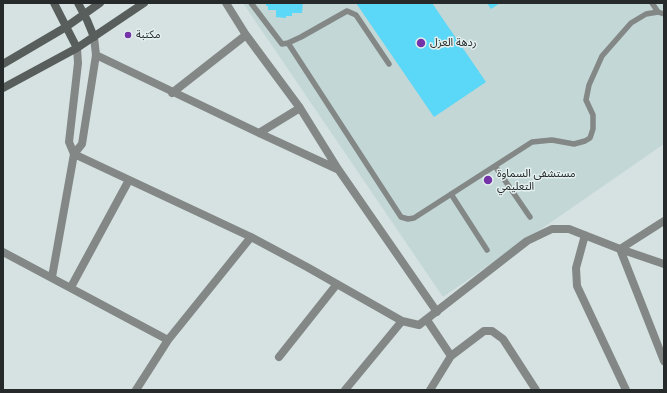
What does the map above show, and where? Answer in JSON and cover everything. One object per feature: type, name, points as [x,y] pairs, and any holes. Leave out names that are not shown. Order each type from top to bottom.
[{"type":"street","points":[[54,3],[77,48],[78,63],[69,142],[74,154],[251,237],[402,321],[419,326],[527,241],[552,229],[569,229],[664,264]]},
{"type":"street","points":[[52,277],[74,154],[82,144],[96,56],[94,37],[78,3]]},
{"type":"street","points":[[3,64],[66,27],[100,3]]},
{"type":"street","points":[[3,88],[77,48],[144,3]]},
{"type":"street","points":[[226,3],[246,35],[300,108],[338,169],[437,312]]},
{"type":"street","points":[[172,93],[246,35]]},
{"type":"street","points":[[96,56],[172,93],[338,169]]},
{"type":"street","points":[[258,133],[300,108]]},
{"type":"street","points":[[70,287],[129,180]]},
{"type":"street","points":[[620,249],[664,221]]},
{"type":"street","points":[[585,235],[576,268],[577,286],[626,390]]},
{"type":"street","points":[[136,390],[168,340],[251,237]]},
{"type":"street","points":[[620,249],[664,361]]},
{"type":"street","points":[[3,252],[168,340]]},
{"type":"street","points":[[279,357],[337,284]]},
{"type":"street","points":[[427,320],[451,356]]},
{"type":"street","points":[[345,390],[402,321]]},
{"type":"street","points":[[430,390],[451,356],[484,331],[492,331],[503,339],[536,390]]},
{"type":"lane","points":[[251,3],[282,44],[301,37],[346,11],[356,14],[389,64]]},
{"type":"lane","points":[[652,3],[661,13]]},
{"type":"lane","points":[[288,43],[401,217],[408,219],[414,218],[532,142],[552,140],[574,144],[590,138],[593,129],[593,115],[586,100],[588,85],[602,56],[631,23],[646,14],[661,13]]},
{"type":"lane","points":[[495,166],[530,217]]},
{"type":"lane","points":[[450,194],[487,250]]},
{"type":"shaded area","name":"مستشفى السماوة التعليمي","points":[[243,3],[664,3],[664,144],[443,297]]},
{"type":"building","points":[[266,3],[303,3],[302,13],[292,13],[292,16],[286,16],[286,18],[276,17],[276,10],[268,10]]},
{"type":"building","name":"ردهة العزل","points":[[356,3],[432,3],[486,82],[434,117]]},
{"type":"building","points":[[487,3],[500,3],[491,9]]},
{"type":"place","name":"مكتبة","points":[[128,35]]},
{"type":"place","name":"ردهة العزل","points":[[421,43]]},
{"type":"place","name":"مستشفى السماوة التعليمي","points":[[488,180]]}]
